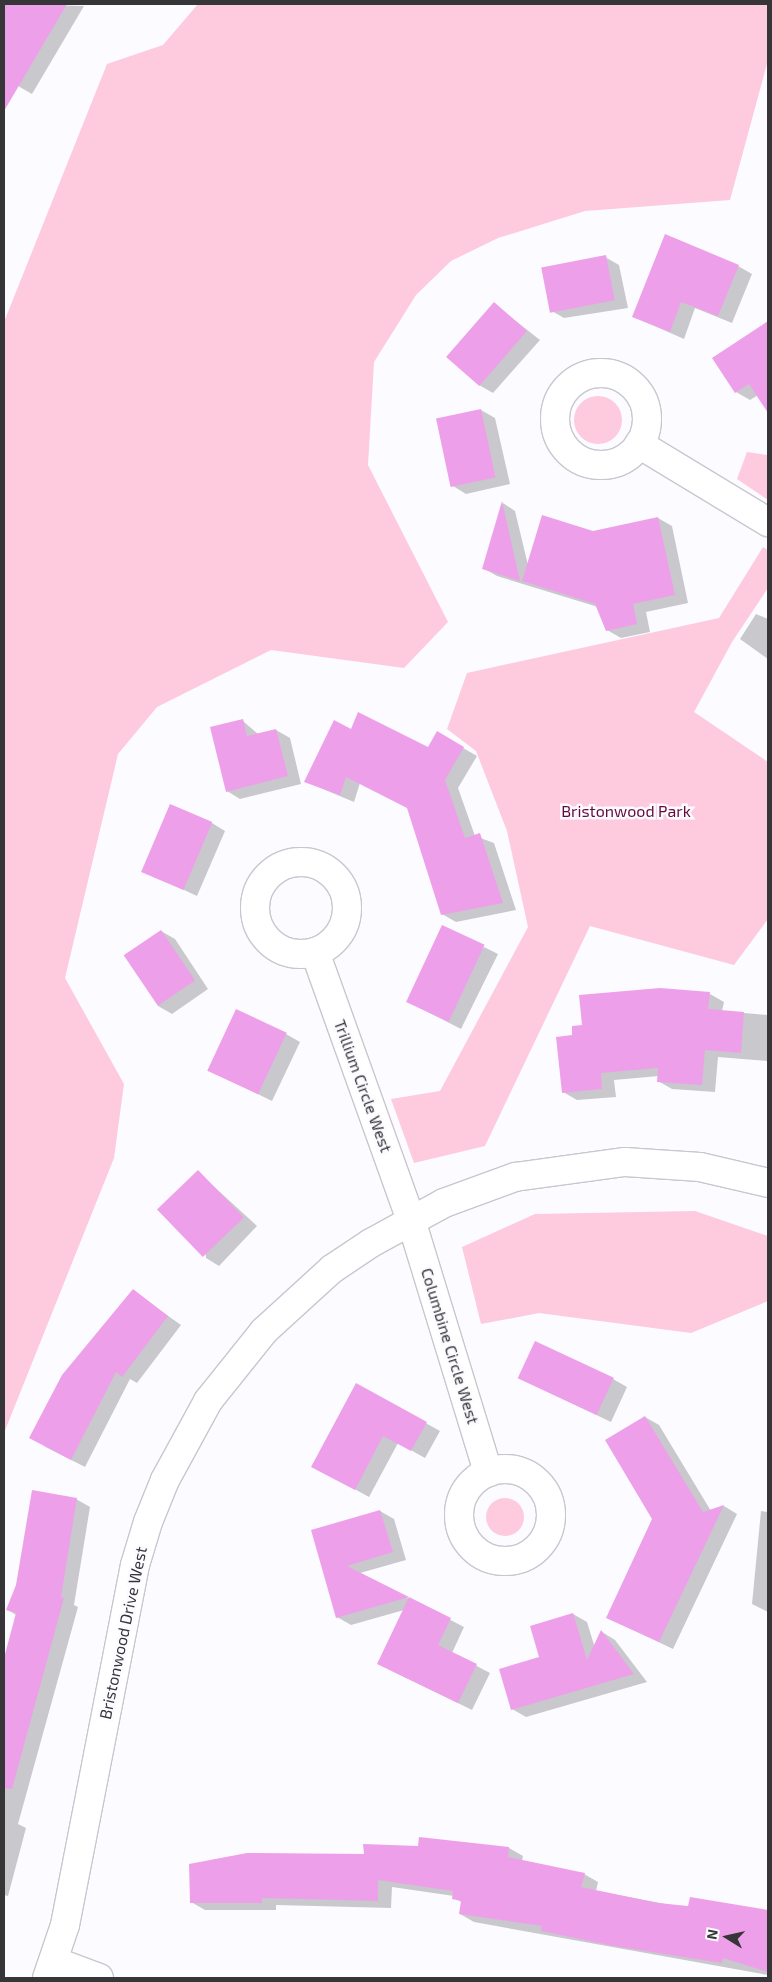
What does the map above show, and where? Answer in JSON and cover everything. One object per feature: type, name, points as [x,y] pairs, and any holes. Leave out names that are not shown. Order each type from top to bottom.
[{"type":"street","points":[[639,444],[768,522]]},
{"type":"street","name":"Trillium Circle West","points":[[315,952],[411,1220]]},
{"type":"street","name":"Bristonwood Drive West","points":[[50,1970],[65,1925],[135,1565],[165,1480],[208,1401],[264,1331],[332,1269],[411,1220],[515,1177],[588,1164],[663,1163],[768,1183]]},
{"type":"street","name":"Columbine Circle West","points":[[411,1220],[488,1472]]},
{"type":"street","points":[[50,1970],[99,1978]]},
{"type":"green space","points":[[198,4],[768,4],[768,60],[730,200],[585,211],[498,238],[451,261],[416,295],[374,362],[368,465],[448,622],[404,668],[271,650],[157,707],[118,754],[65,978],[124,1084],[114,1158],[4,1433],[4,322],[107,64],[163,45]]},
{"type":"green space","points":[[593,396],[603,396],[612,400],[618,406],[621,411],[621,429],[612,440],[603,444],[593,444],[584,440],[578,434],[574,425],[574,415],[578,406],[584,400]]},
{"type":"green space","points":[[747,452],[768,455],[768,500],[737,479]]},
{"type":"green space","name":"Bristonwood Park","points":[[763,547],[768,550],[768,588],[732,642],[694,712],[768,762],[768,919],[734,965],[590,926],[485,1146],[414,1163],[391,1099],[440,1091],[528,927],[507,831],[476,751],[447,729],[467,673],[719,618]]},
{"type":"green space","points":[[695,1211],[768,1236],[768,1301],[691,1333],[539,1313],[481,1324],[462,1247],[535,1214]]},
{"type":"green space","points":[[505,1498],[512,1499],[518,1504],[523,1510],[523,1524],[518,1530],[512,1535],[505,1536],[498,1535],[492,1530],[487,1524],[486,1517],[487,1510],[492,1504],[498,1499]]},
{"type":"building","points":[[4,4],[67,4],[4,111]]},
{"type":"building","points":[[665,234],[739,265],[718,316],[681,302],[670,332],[632,317]]},
{"type":"building","points":[[606,255],[615,300],[550,313],[541,268]]},
{"type":"building","points":[[494,302],[527,331],[479,386],[446,357]]},
{"type":"building","points":[[768,321],[768,413],[749,384],[735,393],[712,358]]},
{"type":"building","points":[[481,409],[496,477],[451,487],[436,419]]},
{"type":"building","points":[[502,501],[520,581],[482,569]]},
{"type":"building","points":[[542,515],[593,531],[658,517],[675,595],[633,604],[637,624],[606,631],[595,604],[522,581]]},
{"type":"building","points":[[358,712],[428,747],[437,731],[464,747],[445,780],[465,838],[480,833],[503,903],[441,915],[407,808],[346,777],[340,795],[304,782],[334,720],[351,729]]},
{"type":"building","points":[[243,719],[247,736],[276,729],[288,776],[226,792],[210,727]]},
{"type":"building","points":[[170,804],[212,822],[183,890],[141,872]]},
{"type":"building","points":[[442,925],[485,945],[449,1022],[406,1002]]},
{"type":"building","points":[[161,930],[195,981],[158,1006],[124,955]]},
{"type":"building","points":[[660,988],[710,992],[708,1009],[744,1012],[741,1053],[705,1050],[702,1085],[657,1082],[658,1068],[601,1073],[602,1089],[562,1093],[556,1037],[572,1035],[572,1026],[582,1025],[579,995]]},
{"type":"building","points":[[236,1009],[287,1033],[258,1094],[207,1071]]},
{"type":"building","points":[[198,1170],[244,1217],[203,1257],[157,1210]]},
{"type":"building","points":[[133,1289],[168,1316],[122,1377],[116,1372],[71,1460],[29,1438],[62,1375]]},
{"type":"building","points":[[535,1341],[614,1378],[597,1415],[518,1378]]},
{"type":"building","points":[[356,1383],[427,1422],[411,1451],[383,1436],[355,1490],[311,1467]]},
{"type":"building","points":[[645,1416],[703,1512],[724,1505],[659,1642],[606,1618],[652,1519],[605,1440]]},
{"type":"building","points":[[32,1490],[77,1498],[61,1597],[64,1598],[12,1789],[4,1788],[4,1658],[16,1613],[6,1610],[16,1585]]},
{"type":"building","points":[[380,1510],[393,1552],[347,1566],[409,1597],[336,1618],[311,1530]]},
{"type":"building","points":[[409,1597],[451,1618],[438,1645],[477,1664],[458,1703],[377,1664]]},
{"type":"building","points":[[573,1613],[587,1660],[601,1630],[634,1674],[511,1710],[499,1669],[539,1657],[530,1626]]},
{"type":"building","points":[[419,1837],[509,1847],[508,1857],[585,1873],[581,1887],[658,1903],[688,1906],[690,1897],[768,1910],[768,1972],[723,1958],[722,1963],[614,1946],[541,1931],[542,1926],[459,1914],[461,1901],[452,1899],[453,1891],[378,1880],[378,1901],[262,1898],[262,1903],[190,1903],[189,1864],[247,1853],[364,1854],[363,1844],[418,1846]]}]
